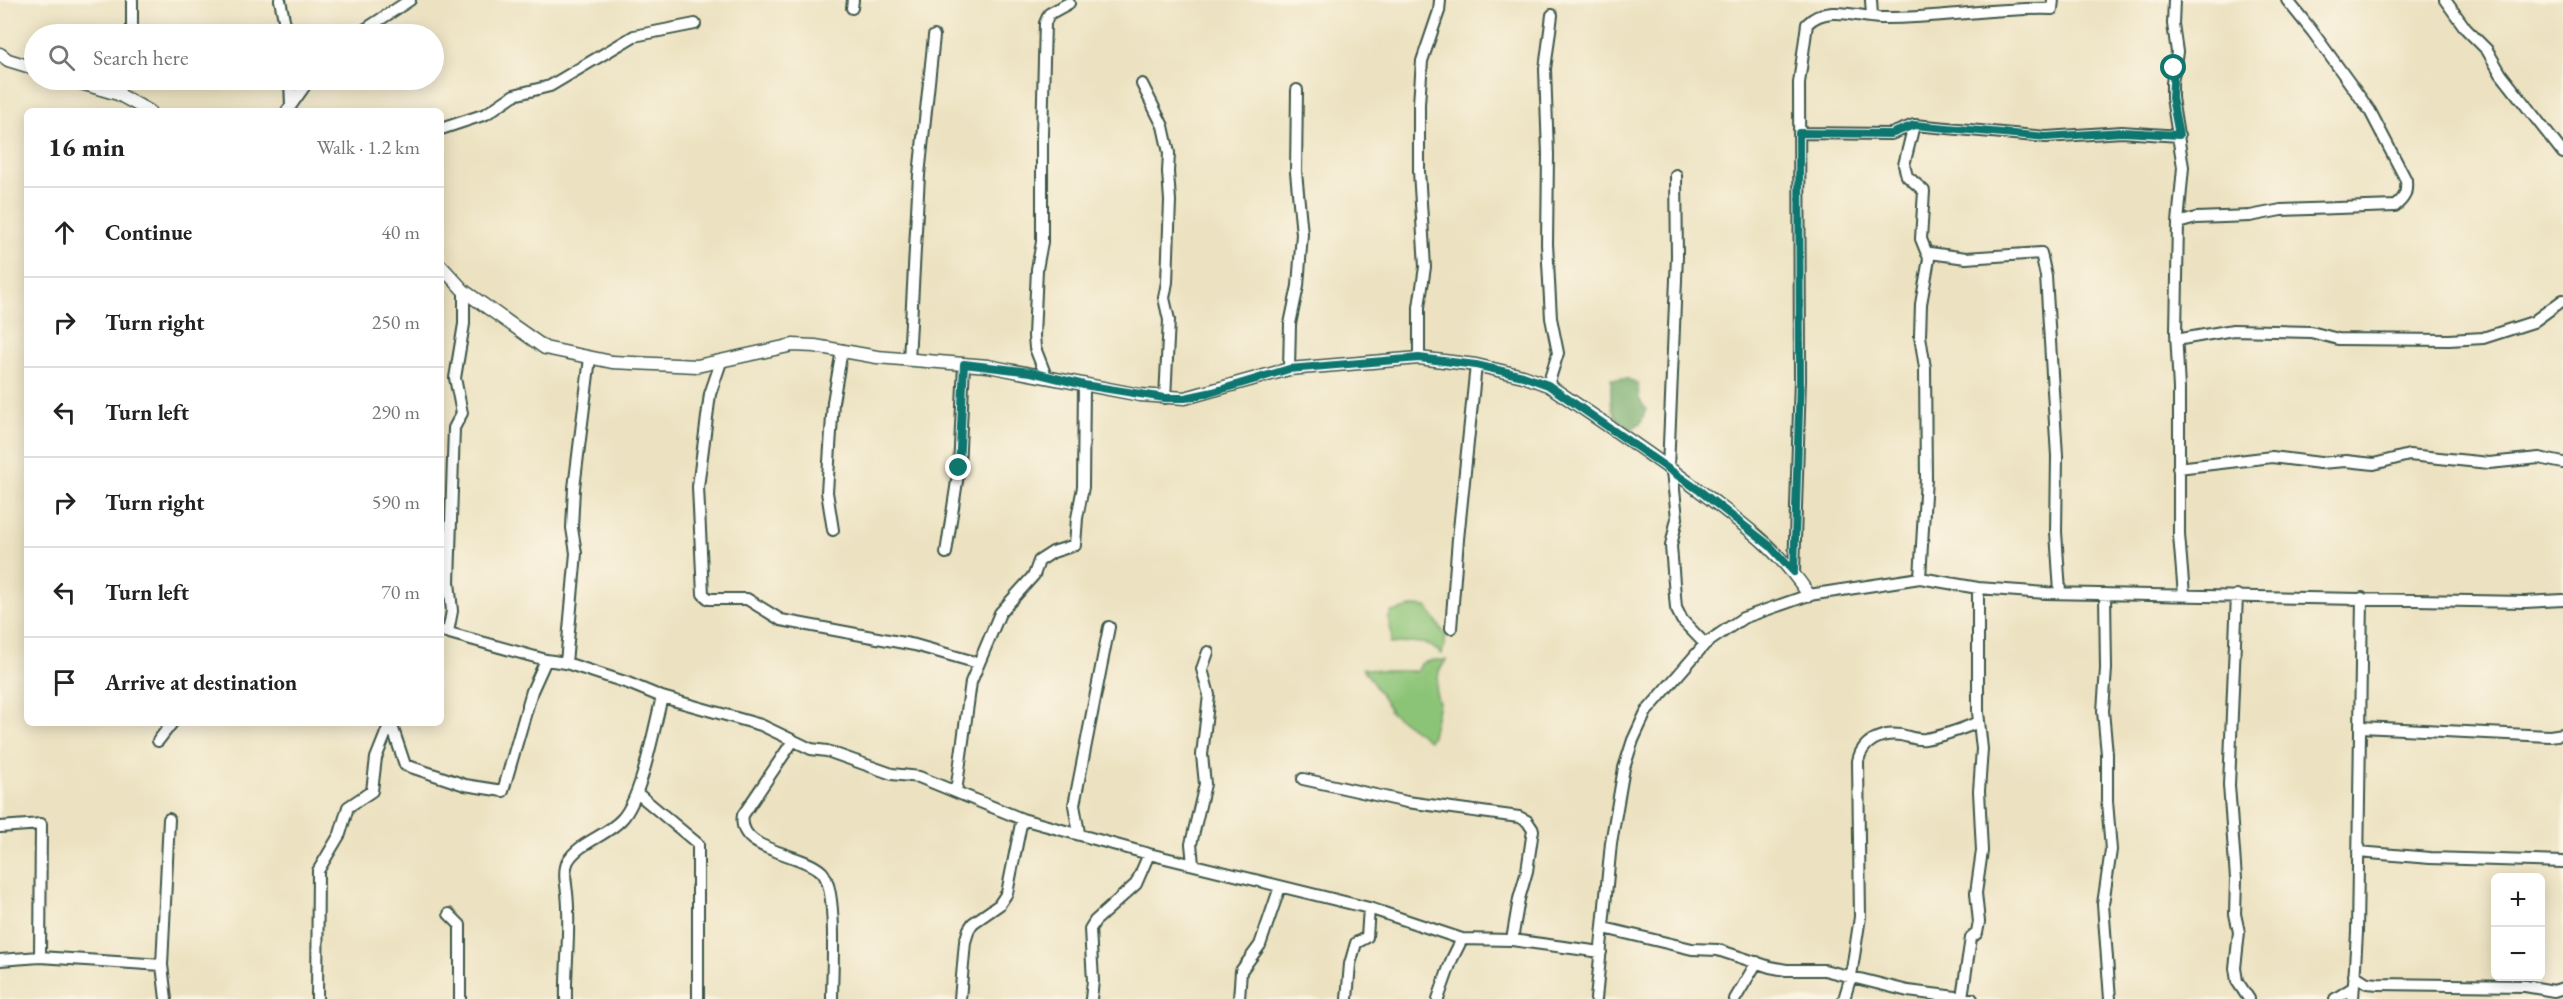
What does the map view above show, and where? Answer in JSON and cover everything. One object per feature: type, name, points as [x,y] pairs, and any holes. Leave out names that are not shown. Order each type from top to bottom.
[{"type":"street","points":[[132,0],[132,24]]},
{"type":"street","points":[[280,0],[284,24]]},
{"type":"street","points":[[373,24],[410,0]]},
{"type":"street","points":[[1419,358],[1419,307],[1425,267],[1419,171],[1419,104],[1422,62],[1439,11],[1440,0]]},
{"type":"street","points":[[1871,0],[1872,16]]},
{"type":"street","points":[[1794,572],[1800,379],[1799,82],[1807,24],[1813,18],[1833,12],[1872,16],[2052,9],[2053,0]]},
{"type":"street","points":[[2174,0],[2173,24],[2177,52],[2172,90],[2183,167],[2178,223],[2176,340],[2179,389],[2179,535],[2184,596]]},
{"type":"street","points":[[2178,223],[2196,218],[2250,216],[2281,210],[2395,206],[2407,192],[2406,180],[2370,111],[2287,0]]},
{"type":"street","points":[[2445,0],[2466,29],[2487,50],[2501,74],[2563,153]]},
{"type":"street","points":[[1046,376],[1035,348],[1034,336],[1037,269],[1042,242],[1045,23],[1050,14],[1069,3]]},
{"type":"street","points":[[1548,385],[1558,353],[1551,318],[1547,244],[1548,154],[1545,69],[1552,15]]},
{"type":"street","points":[[444,128],[486,114],[514,95],[550,86],[634,36],[695,24]]},
{"type":"street","points":[[909,360],[919,175],[934,36]]},
{"type":"street","points":[[0,54],[8,60],[24,65]]},
{"type":"street","points":[[1142,84],[1163,126],[1169,153],[1170,201],[1167,282],[1164,298],[1168,320],[1165,398]]},
{"type":"street","points":[[105,90],[118,94],[144,108]]},
{"type":"street","points":[[118,94],[119,90]]},
{"type":"street","points":[[289,108],[290,90]]},
{"type":"street","points":[[289,108],[302,90]]},
{"type":"street","points":[[1289,369],[1290,324],[1298,286],[1302,234],[1296,172],[1298,90]]},
{"type":"street","points":[[1799,133],[1891,134],[1914,125],[2046,137],[2122,132],[2179,135]]},
{"type":"street","points":[[1914,125],[1904,165],[1907,176],[1924,191],[1921,239],[1927,254],[1966,258],[2041,253],[2046,276],[2057,456],[2056,532],[2060,592]]},
{"type":"street","points":[[1676,174],[1677,267],[1670,469],[1677,518],[1671,546],[1675,601],[1682,620],[1705,644]]},
{"type":"street","points":[[1920,578],[1926,478],[1925,368],[1920,336],[1921,304],[1930,253]]},
{"type":"street","points":[[444,274],[464,291],[545,348],[590,358],[655,365],[697,366],[793,345],[842,350],[877,357],[988,366],[1165,398],[1185,398],[1213,392],[1289,369],[1419,358],[1476,365],[1523,376],[1548,385],[1670,469],[1770,546],[1794,572],[1809,596]]},
{"type":"street","points":[[464,291],[464,324],[455,378],[462,413],[454,428],[449,582],[452,611],[444,632],[546,660],[566,663],[628,683],[662,697],[761,725],[811,749],[826,751],[892,774],[919,777],[1023,819],[1149,854],[1369,908],[1462,939],[1512,940],[1600,952]]},
{"type":"street","points":[[2176,340],[2191,335],[2233,330],[2312,332],[2338,339],[2483,338],[2533,322],[2563,300]]},
{"type":"street","points":[[833,530],[826,492],[832,402],[842,350]]},
{"type":"street","points":[[566,663],[576,553],[572,528],[574,488],[590,358]]},
{"type":"street","points":[[721,362],[710,394],[698,487],[703,594],[705,597],[716,600],[747,599],[781,620],[915,645],[978,663]]},
{"type":"street","points":[[946,553],[959,468],[964,364]]},
{"type":"street","points":[[1451,628],[1476,365]]},
{"type":"street","points":[[956,792],[969,693],[978,663],[1000,613],[1034,575],[1039,561],[1053,552],[1075,545],[1083,487],[1084,385]]},
{"type":"street","points":[[2178,468],[2272,457],[2313,462],[2346,461],[2374,464],[2409,455],[2489,463],[2539,458],[2563,463]]},
{"type":"street","points":[[1596,999],[1611,843],[1624,768],[1633,740],[1646,712],[1659,694],[1705,644],[1743,618],[1809,596],[1920,578],[1978,588],[2105,594],[2525,602],[2563,600]]},
{"type":"street","points":[[1604,928],[1692,949],[1718,950],[1786,970],[1824,969],[1908,991],[1967,998],[1971,938],[1977,933],[1979,922],[1976,893],[1982,851],[1979,791],[1982,749],[1979,722],[1978,588]]},
{"type":"street","points":[[2105,594],[2106,669],[2103,711],[2108,754],[2107,801],[2111,850],[2103,904],[2110,999]]},
{"type":"street","points":[[2237,596],[2229,785],[2236,879],[2235,914],[2239,932],[2236,981],[2249,999]]},
{"type":"street","points":[[2353,999],[2361,727],[2362,598]]},
{"type":"street","points":[[1079,833],[1074,805],[1109,627]]},
{"type":"street","points":[[1193,864],[1191,844],[1205,784],[1202,755],[1209,695],[1202,669],[1208,652]]},
{"type":"street","points":[[391,726],[405,765],[465,784],[503,790],[532,691],[546,660]]},
{"type":"street","points":[[566,999],[569,907],[565,875],[568,862],[578,850],[625,817],[637,793],[662,697]]},
{"type":"street","points":[[1844,999],[1847,987],[1846,975],[1860,916],[1858,761],[1860,751],[1872,740],[1883,736],[1901,735],[1926,739],[1979,722]]},
{"type":"street","points":[[158,741],[170,726]]},
{"type":"street","points":[[317,999],[318,871],[340,834],[348,807],[372,791],[376,758],[389,726]]},
{"type":"street","points":[[2361,727],[2550,736],[2563,734]]},
{"type":"street","points":[[793,741],[743,815],[741,826],[745,833],[759,844],[810,864],[822,872],[829,883],[832,907],[832,999]]},
{"type":"street","points":[[1303,778],[1393,799],[1527,821],[1533,830],[1527,872],[1519,899],[1512,940]]},
{"type":"street","points":[[637,793],[698,844],[698,999]]},
{"type":"street","points":[[166,999],[162,964],[168,819]]},
{"type":"street","points":[[960,999],[965,942],[969,929],[973,923],[999,905],[1007,893],[1023,819]]},
{"type":"street","points":[[0,827],[41,824],[40,957]]},
{"type":"street","points":[[2358,852],[2430,858],[2563,862]]},
{"type":"street","points":[[1091,999],[1093,981],[1090,929],[1095,921],[1136,884],[1149,854]]},
{"type":"street","points":[[1239,999],[1241,970],[1260,945],[1280,886]]},
{"type":"street","points":[[1347,999],[1350,964],[1356,943],[1366,937],[1369,908]]},
{"type":"street","points":[[449,914],[460,925],[460,999]]},
{"type":"street","points":[[1438,999],[1452,959],[1462,939]]},
{"type":"street","points":[[0,960],[40,957],[162,964]]},
{"type":"street","points":[[1735,999],[1757,962]]},
{"type":"street","points":[[2354,975],[2367,983],[2378,984],[2525,986],[2554,991],[2563,988]]},
{"type":"street","points":[[2335,999],[2354,987]]},
{"type":"green space","points":[[1611,379],[1628,379],[1638,384],[1639,399],[1646,409],[1641,422],[1632,429],[1614,414],[1611,403]]},
{"type":"green space","points":[[1416,606],[1427,607],[1446,636],[1442,654],[1428,644],[1410,642],[1390,644],[1392,635],[1388,619],[1392,612]]},
{"type":"green space","points":[[1446,660],[1439,671],[1436,693],[1439,703],[1432,736],[1429,740],[1389,711],[1390,709],[1363,668],[1380,671],[1417,671],[1422,663]]},
{"type":"route","points":[[959,468],[964,364],[1031,372],[1084,385],[1165,398],[1185,398],[1213,392],[1289,369],[1320,364],[1419,358],[1476,365],[1523,376],[1548,385],[1700,491],[1770,546],[1794,572],[1800,379],[1799,133],[1891,134],[1914,125],[2046,137],[2122,132],[2179,135],[2172,98],[2174,68]]}]
